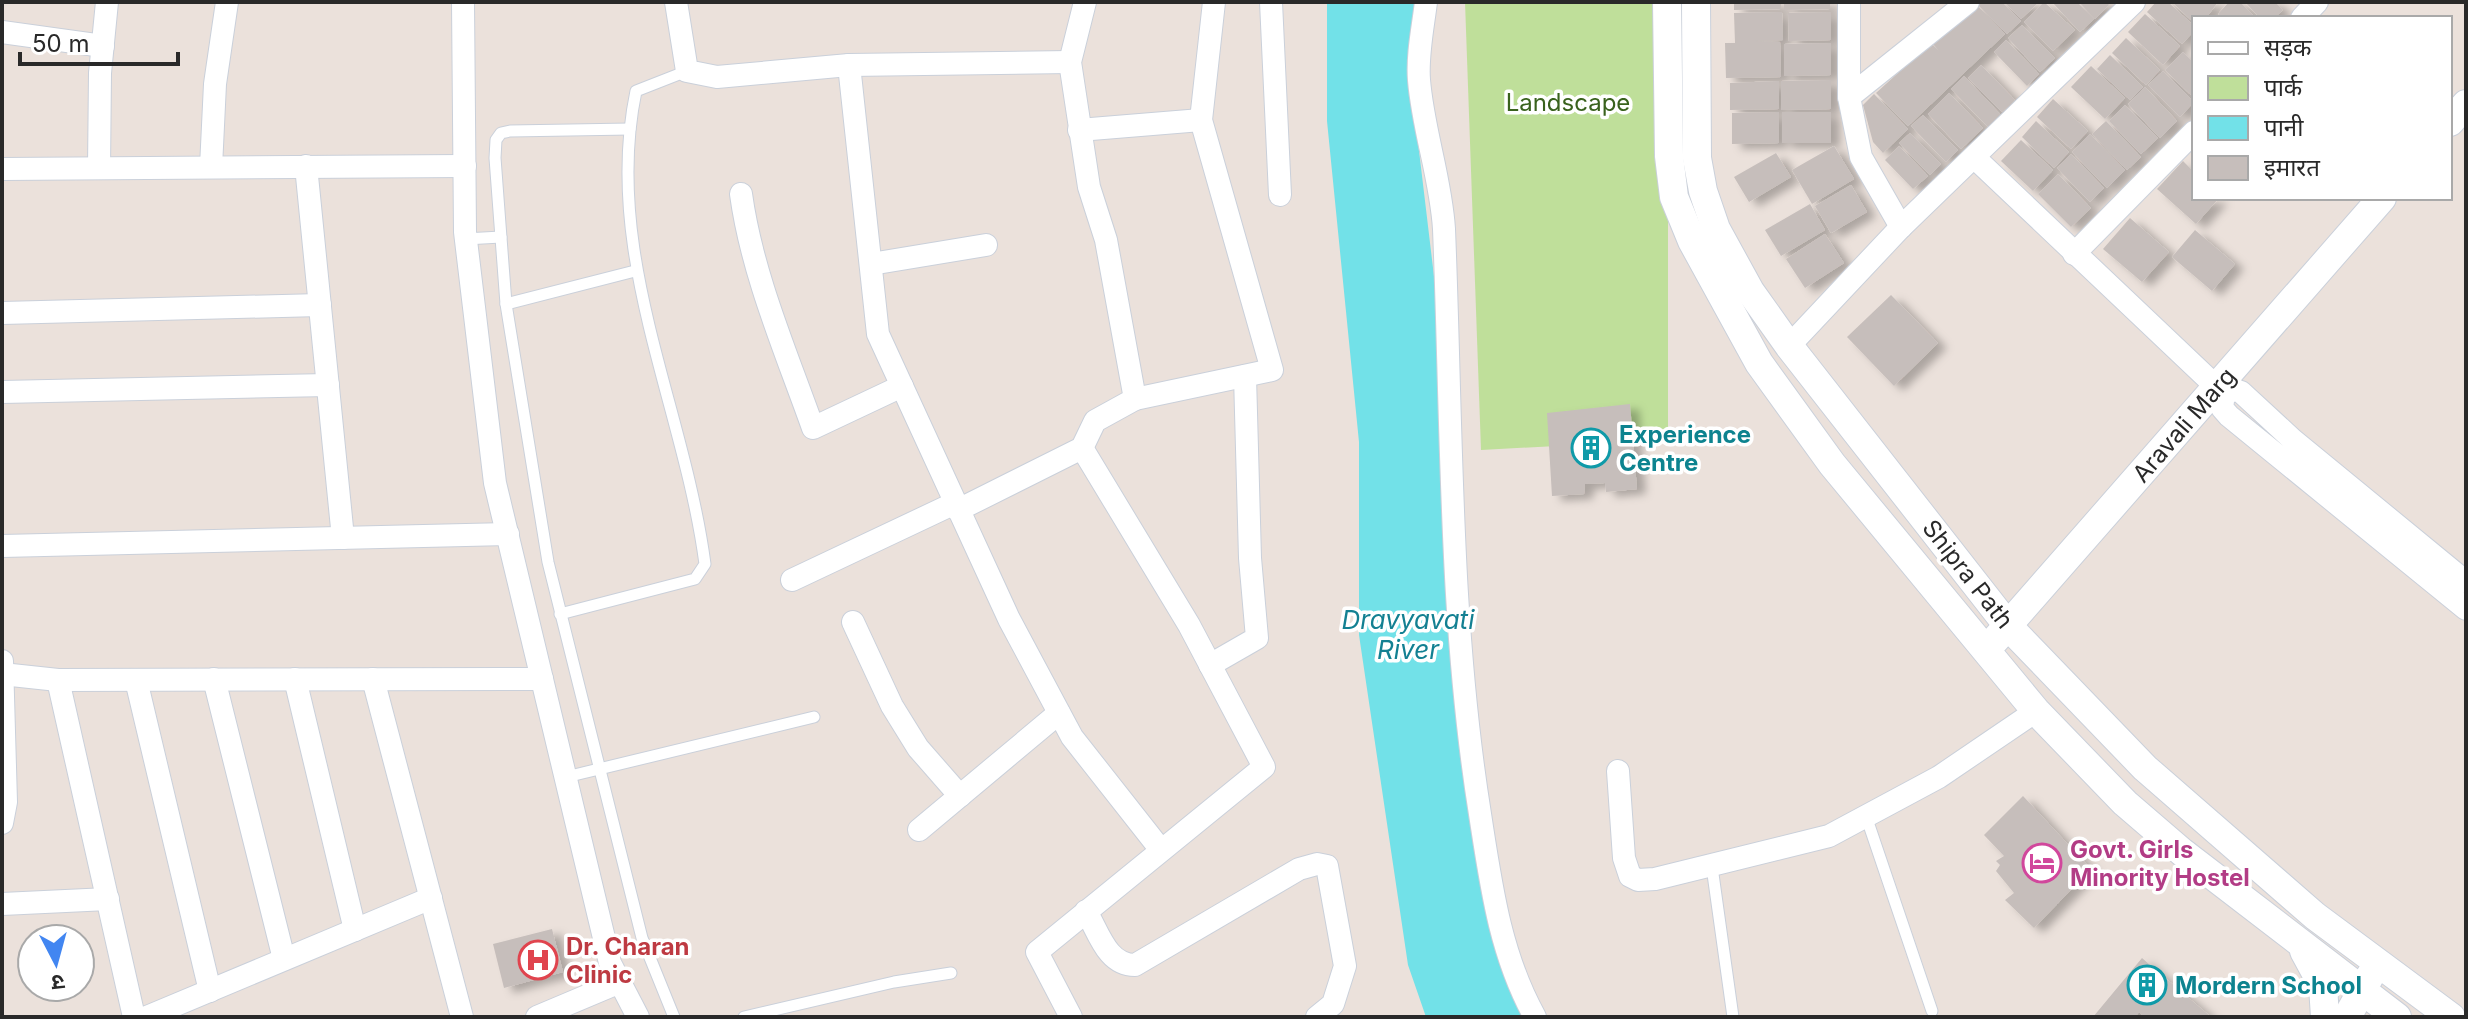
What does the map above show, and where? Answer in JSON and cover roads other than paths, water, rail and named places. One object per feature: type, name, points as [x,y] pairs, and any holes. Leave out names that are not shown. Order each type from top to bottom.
[{"type":"street","points":[[99,168],[107,2]]},
{"type":"street","points":[[211,167],[215,84],[227,2]]},
{"type":"street","points":[[463,2],[465,239],[495,483],[610,963],[638,1017]]},
{"type":"street","points":[[676,2],[687,71],[717,77],[849,65],[1070,62]]},
{"type":"street","points":[[1085,2],[1070,62],[1089,187],[1106,240],[1135,399]]},
{"type":"street","points":[[792,580],[1082,448],[1095,421],[1135,399],[1272,370],[1201,120],[1214,2]]},
{"type":"street","points":[[1271,2],[1280,195]]},
{"type":"street","points":[[1426,2],[1419,79],[1443,218],[1454,471],[1454,590],[1471,756],[1496,918],[1520,991],[1535,1017]]},
{"type":"street","name":"Shipra Path","points":[[1667,2],[1669,156],[1674,197],[1692,241],[1759,363],[1832,464],[1984,649],[2036,711],[2125,803],[2182,852],[2297,938],[2391,1015]]},
{"type":"street","name":"Shipra Path","points":[[1696,2],[1697,158],[1703,191],[1716,229],[1750,291],[1789,346],[2009,627],[2145,768],[2315,916],[2451,1017]]},
{"type":"street","points":[[1849,2],[1849,97],[1861,157],[1901,227]]},
{"type":"street","points":[[1849,97],[1968,2]]},
{"type":"street","points":[[1789,346],[1901,227],[1976,159],[2134,2]]},
{"type":"street","points":[[2,32],[103,46]]},
{"type":"street","points":[[849,65],[878,334],[956,506],[1072,737],[1161,850]]},
{"type":"street","points":[[2452,120],[2466,104]]},
{"type":"street","points":[[1079,130],[1201,120]]},
{"type":"street","points":[[2074,254],[2192,134]]},
{"type":"street","points":[[1976,159],[2220,391],[2222,408],[2229,416],[2466,609]]},
{"type":"street","points":[[306,166],[343,538]]},
{"type":"street","points":[[3,170],[465,166]]},
{"type":"street","points":[[741,194],[745,225],[766,295],[813,428],[902,386]]},
{"type":"street","name":"Aravali Marg","points":[[1984,649],[2009,627],[2220,391],[2380,200]]},
{"type":"street","points":[[871,264],[986,245]]},
{"type":"street","points":[[2,313],[320,305]]},
{"type":"street","points":[[1210,665],[1257,638],[1250,558],[1245,376]]},
{"type":"street","points":[[2,392],[328,385]]},
{"type":"street","points":[[2220,391],[2241,392],[2293,440],[2466,582]]},
{"type":"street","points":[[1071,1017],[1037,952],[1264,767],[1210,665],[1082,448]]},
{"type":"street","points":[[2,546],[508,534]]},
{"type":"street","points":[[853,622],[892,706],[918,748],[960,796]]},
{"type":"street","points":[[2,659],[6,802],[2,823]]},
{"type":"street","points":[[2,674],[58,680],[542,679]]},
{"type":"street","points":[[214,679],[284,959]]},
{"type":"street","points":[[295,679],[355,930]]},
{"type":"street","points":[[373,679],[462,1017]]},
{"type":"street","points":[[58,680],[134,1017]]},
{"type":"street","points":[[136,680],[210,991]]},
{"type":"street","points":[[1618,771],[1624,858],[1630,876],[1638,880],[1655,879],[1829,836],[1867,819],[1939,777],[2036,711]]},
{"type":"street","points":[[919,830],[1059,713]]},
{"type":"street","points":[[1086,911],[1113,959],[1122,965],[1135,965],[1299,869],[1317,864],[1327,866],[1345,966],[1341,988],[1333,1004],[1317,1017]]},
{"type":"street","points":[[147,1017],[431,898]]},
{"type":"street","points":[[2,904],[108,899]]},
{"type":"street","points":[[2297,938],[2323,986],[2325,1017]]},
{"type":"street","points":[[2347,1017],[2376,964]]},
{"type":"street","points":[[537,1017],[620,982]]},
{"type":"street","points":[[2391,1015],[2406,983]]},
{"type":"lane","points":[[560,614],[695,579],[705,564],[699,515],[635,271],[627,166],[636,91],[687,71]]},
{"type":"lane","points":[[630,129],[501,133],[496,140],[495,158],[506,304],[538,503],[560,614],[642,938],[674,1017]]},
{"type":"lane","points":[[465,239],[501,237]]},
{"type":"lane","points":[[506,304],[635,271]]},
{"type":"lane","points":[[566,777],[814,717]]},
{"type":"lane","points":[[1867,819],[1932,1011]]},
{"type":"lane","points":[[1712,867],[1733,1017]]},
{"type":"lane","points":[[744,1017],[894,982],[951,973]]},
{"type":"water","name":"Dravyavati River","points":[[1327,2],[1416,2],[1417,134],[1447,385],[1456,637],[1525,1017],[1426,1017],[1408,965],[1359,635],[1359,442],[1327,121]]},
{"type":"place","name":"Experience Centre","points":[[1591,448]]},
{"type":"place","name":"Govt. Girls Minority Hostel","points":[[2042,863]]},
{"type":"place","name":"Dr. Charan Clinic","points":[[538,960]]},
{"type":"place","name":"Mordern School","points":[[2147,985]]},
{"type":"park label","name":"Landscape","points":[[1568,102]]}]
